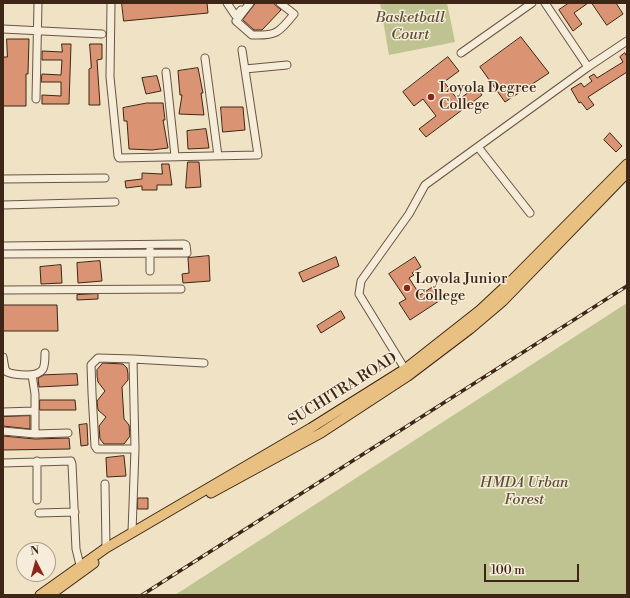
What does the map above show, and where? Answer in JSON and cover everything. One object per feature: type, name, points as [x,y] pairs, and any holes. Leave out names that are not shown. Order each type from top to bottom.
[{"type":"main road","name":"SUCHITRA ROAD","points":[[50,595],[107,554],[277,453],[404,369],[461,325],[490,300],[627,164]]},
{"type":"main road","name":"SUCHITRA ROAD","points":[[40,595],[80,565],[132,532],[277,453],[321,433],[408,376],[470,329],[503,301],[627,173]]},
{"type":"street","points":[[36,99],[38,3]]},
{"type":"street","points":[[111,3],[110,78],[118,156],[121,158],[258,155],[242,50]]},
{"type":"street","points":[[226,3],[235,15],[237,15],[246,3]]},
{"type":"street","points":[[250,3],[236,21],[252,35],[267,35],[282,30],[294,14],[281,3]]},
{"type":"street","points":[[461,53],[532,3]]},
{"type":"street","points":[[545,3],[588,68]]},
{"type":"street","points":[[3,30],[102,34]]},
{"type":"street","points":[[404,369],[359,294],[361,281],[409,214],[425,185],[627,41]]},
{"type":"street","points":[[206,58],[218,156]]},
{"type":"street","points":[[245,69],[287,65]]},
{"type":"street","points":[[166,72],[175,156]]},
{"type":"street","points":[[478,147],[530,213]]},
{"type":"street","points":[[3,179],[105,178]]},
{"type":"street","points":[[3,205],[115,202]]},
{"type":"street","points":[[150,244],[150,271]]},
{"type":"street","points":[[3,246],[185,244],[187,254],[3,254]]},
{"type":"street","points":[[111,245],[111,254]]},
{"type":"street","points":[[3,290],[181,289]]},
{"type":"street","points":[[3,356],[5,369],[7,372],[32,375],[44,368],[45,353]]},
{"type":"street","points":[[135,449],[97,449],[91,365],[95,360],[98,358],[204,363]]},
{"type":"street","points":[[132,532],[135,449],[133,359]]},
{"type":"street","points":[[32,375],[35,394],[35,434]]},
{"type":"street","points":[[3,412],[35,411]]},
{"type":"street","points":[[3,431],[35,434],[68,433]]},
{"type":"street","points":[[37,461],[37,500]]},
{"type":"street","points":[[3,463],[71,461],[76,549],[80,565]]},
{"type":"street","points":[[105,484],[106,548]]},
{"type":"street","points":[[39,513],[75,512]]},
{"type":"green space","name":"Basketball Court","points":[[380,3],[447,3],[455,42],[389,55]]},
{"type":"green space","name":"HMDA Urban Forest","points":[[627,303],[627,595],[175,595]]},
{"type":"building","points":[[122,3],[207,3],[208,13],[124,21]]},
{"type":"building","points":[[256,3],[273,3],[281,10],[262,30],[254,30],[243,20]]},
{"type":"building","points":[[569,3],[588,3],[574,13],[582,24],[573,31],[559,10]]},
{"type":"building","points":[[592,3],[616,3],[623,14],[607,25]]},
{"type":"building","points":[[521,37],[549,73],[505,102],[480,67]]},
{"type":"building","points":[[7,39],[29,39],[28,74],[26,74],[26,106],[3,106],[3,57],[7,57]]},
{"type":"building","points":[[62,44],[71,44],[69,104],[42,104],[42,95],[61,96],[61,82],[41,82],[42,74],[61,75],[62,60],[42,60],[42,51],[62,52]]},
{"type":"building","points":[[90,44],[102,44],[102,59],[97,60],[100,105],[89,105],[89,69],[91,68]]},
{"type":"building","points":[[625,53],[627,57],[627,72],[588,97],[594,105],[587,110],[581,102],[579,103],[571,89],[581,83],[584,87],[592,81],[589,77],[594,74],[597,78],[623,62],[620,57]]},
{"type":"building","name":"Loyola Degree College","points":[[448,57],[459,71],[444,82],[458,100],[476,87],[482,95],[426,137],[419,129],[436,116],[423,99],[414,106],[403,92]]},
{"type":"building","points":[[198,68],[203,93],[201,93],[204,115],[179,114],[182,95],[180,95],[178,71]]},
{"type":"building","points":[[157,76],[161,91],[146,94],[142,78]]},
{"type":"building","points":[[147,103],[163,103],[165,120],[163,120],[168,148],[152,150],[129,149],[127,121],[124,121],[123,108]]},
{"type":"building","points":[[221,107],[243,107],[245,130],[223,132]]},
{"type":"building","points":[[206,129],[209,148],[188,149],[187,131]]},
{"type":"building","points":[[610,133],[622,146],[616,152],[604,140]]},
{"type":"building","points":[[188,162],[199,162],[201,187],[186,188]]},
{"type":"building","points":[[162,164],[169,164],[172,185],[157,185],[157,190],[142,190],[142,186],[126,188],[125,181],[142,179],[142,173],[162,174]]},
{"type":"building","points":[[209,256],[210,281],[183,283],[182,274],[189,273],[188,258]]},
{"type":"building","points":[[336,257],[339,266],[303,282],[299,273]]},
{"type":"building","points":[[415,257],[421,267],[412,273],[414,275],[409,278],[420,295],[434,286],[442,299],[410,320],[399,303],[406,299],[389,274]]},
{"type":"building","points":[[100,261],[102,281],[78,283],[77,263]]},
{"type":"building","points":[[61,265],[62,283],[41,284],[40,267]]},
{"type":"building","points":[[98,294],[98,299],[77,300],[77,295]]},
{"type":"building","points":[[3,305],[57,305],[58,331],[3,331]]},
{"type":"building","points":[[341,311],[345,318],[321,333],[317,326]]},
{"type":"building","points":[[103,363],[123,364],[127,368],[128,380],[122,387],[124,419],[129,425],[130,436],[124,444],[104,444],[100,439],[99,426],[106,417],[98,410],[97,401],[105,391],[98,382],[97,370]]},
{"type":"building","points":[[77,374],[78,385],[39,387],[38,378],[44,375]]},
{"type":"building","points":[[40,400],[75,400],[76,410],[40,410]]},
{"type":"building","points":[[30,416],[30,429],[3,426],[3,417]]},
{"type":"building","points":[[87,424],[88,445],[81,446],[79,425]]},
{"type":"building","points":[[3,436],[35,439],[69,438],[70,449],[3,450]]},
{"type":"building","points":[[124,456],[126,476],[107,477],[106,458]]},
{"type":"building","points":[[138,498],[148,498],[148,509],[138,509]]},
{"type":"railway","points":[[142,595],[627,286]]},
{"type":"place","name":"Loyola Degree College","points":[[431,97]]},
{"type":"place","name":"Loyola Junior College","points":[[407,288]]}]
